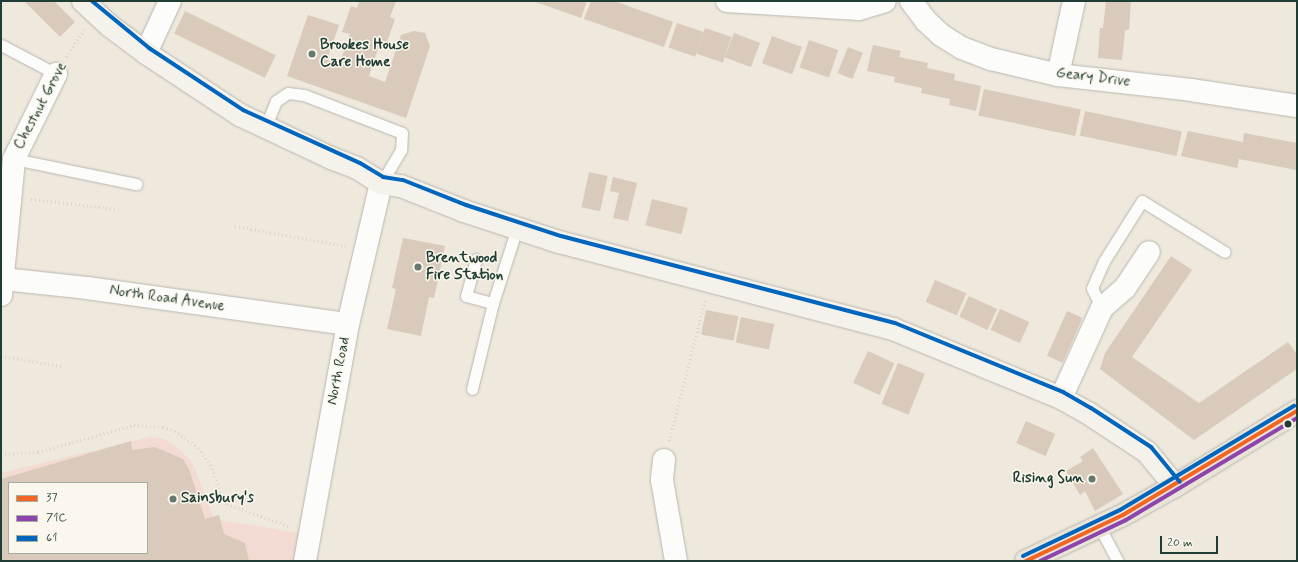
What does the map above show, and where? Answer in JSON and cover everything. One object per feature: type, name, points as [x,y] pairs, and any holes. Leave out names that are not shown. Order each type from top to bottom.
[{"type":"main road","points":[[1026,561],[1099,526],[1175,486],[1297,411]]},
{"type":"street","points":[[146,54],[170,1]]},
{"type":"street","points":[[727,1],[859,9],[886,1]]},
{"type":"street","name":"Geary Drive","points":[[910,1],[926,21],[941,35],[962,48],[991,59],[1058,75],[1191,90],[1297,106]]},
{"type":"street","points":[[1058,75],[1074,1]]},
{"type":"street","points":[[89,6],[146,54],[265,128],[357,168],[381,183],[401,186],[517,228],[606,255],[871,321],[1061,398],[1136,443],[1147,452],[1175,486]]},
{"type":"street","name":"Chestnut Grove","points":[[2,284],[14,159],[56,74]]},
{"type":"street","name":"North Road","points":[[304,561],[308,532],[348,324],[364,249],[381,183]]},
{"type":"street","points":[[1061,398],[1102,308],[1125,288],[1148,252]]},
{"type":"street","name":"North Road Avenue","points":[[2,284],[87,288],[348,324]]},
{"type":"street","points":[[664,460],[662,480],[676,561]]},
{"type":"lane","points":[[1,45],[56,74]]},
{"type":"lane","points":[[265,128],[276,101],[288,93],[304,95],[402,133],[401,150],[381,183]]},
{"type":"lane","points":[[14,159],[136,184]]},
{"type":"lane","points":[[1102,308],[1092,288],[1104,261],[1142,201],[1225,252]]},
{"type":"lane","points":[[472,389],[493,303],[517,228]]},
{"type":"lane","points":[[476,259],[466,296],[493,303]]},
{"type":"lane","points":[[1099,526],[1118,561]]},
{"type":"path","name":"Chestnut Grove","points":[[56,74],[89,6]]},
{"type":"path","points":[[11,196],[118,209]]},
{"type":"path","points":[[235,226],[364,249]]},
{"type":"path","points":[[664,460],[710,280]]},
{"type":"path","points":[[1,356],[61,366]]},
{"type":"path","points":[[1,454],[38,452],[134,425],[163,427],[175,431],[199,448],[211,465],[222,496],[227,504],[308,532]]},
{"type":"shaded area","name":"Sainsbury's","points":[[150,437],[164,439],[177,447],[193,463],[214,519],[318,536],[318,561],[1,561],[1,473]]},
{"type":"building","points":[[24,1],[54,1],[75,22],[60,37]]},
{"type":"building","name":"Brookes House Care Home","points":[[359,1],[396,1],[390,17],[395,19],[385,48],[379,46],[369,76],[385,82],[401,35],[414,31],[425,33],[430,46],[406,118],[287,76],[308,15],[339,25],[327,60],[339,65],[350,34],[342,32],[351,6],[357,8]]},
{"type":"building","points":[[533,1],[587,1],[581,18]]},
{"type":"building","points":[[591,1],[614,1],[673,22],[664,47],[584,19]]},
{"type":"building","points":[[1106,1],[1131,1],[1129,30],[1125,30],[1122,60],[1098,58],[1100,28],[1103,28]]},
{"type":"building","points":[[185,11],[276,55],[265,78],[174,33]]},
{"type":"building","points":[[677,23],[703,32],[695,57],[669,48]]},
{"type":"building","points":[[705,28],[731,37],[723,63],[696,54]]},
{"type":"building","points":[[734,33],[760,43],[751,67],[725,57]]},
{"type":"building","points":[[772,36],[802,47],[792,74],[762,63]]},
{"type":"building","points":[[809,40],[838,50],[829,78],[800,67]]},
{"type":"building","points":[[873,45],[901,51],[899,57],[928,63],[927,68],[955,74],[954,80],[981,86],[976,111],[949,105],[950,99],[921,93],[922,88],[894,82],[895,77],[867,71]]},
{"type":"building","points":[[848,47],[863,53],[852,79],[838,73]]},
{"type":"building","points":[[984,89],[1081,110],[1075,136],[978,115]]},
{"type":"building","points":[[1085,111],[1182,132],[1177,156],[1080,135]]},
{"type":"building","points":[[1188,131],[1243,142],[1244,133],[1297,143],[1296,170],[1239,159],[1237,168],[1181,156]]},
{"type":"building","points":[[589,172],[608,176],[600,211],[582,207]]},
{"type":"building","points":[[613,177],[637,183],[628,221],[613,218],[619,193],[610,191]]},
{"type":"building","points":[[652,199],[688,208],[681,234],[645,225]]},
{"type":"building","name":"Brentwood Fire Station","points":[[403,238],[445,246],[434,298],[429,297],[421,336],[387,329],[396,289],[392,288]]},
{"type":"building","points":[[1171,256],[1192,270],[1132,357],[1199,403],[1288,342],[1297,354],[1297,369],[1194,440],[1100,369],[1105,353]]},
{"type":"building","points":[[935,280],[966,293],[957,315],[926,302]]},
{"type":"building","points":[[969,296],[997,309],[987,330],[959,317]]},
{"type":"building","points":[[1000,309],[1029,322],[1020,343],[991,330]]},
{"type":"building","points":[[706,310],[738,316],[734,341],[701,335]]},
{"type":"building","points":[[1067,311],[1083,318],[1063,363],[1047,356]]},
{"type":"building","points":[[741,317],[774,324],[769,350],[736,342]]},
{"type":"building","points":[[868,351],[894,363],[879,395],[853,383]]},
{"type":"building","points":[[898,363],[925,374],[908,415],[882,404]]},
{"type":"building","points":[[1026,421],[1055,434],[1045,456],[1016,443]]},
{"type":"building","name":"Sainsbury's","points":[[131,441],[132,450],[155,447],[183,459],[189,469],[205,519],[219,515],[224,534],[245,543],[249,561],[1,561],[1,479]]},
{"type":"building","name":"Rising Sun","points":[[1093,448],[1123,494],[1095,511],[1085,491],[1080,495],[1066,471],[1083,461],[1080,457]]},
{"type":"transit line","name":"61","points":[[92,1],[149,48],[243,110],[360,163],[383,177],[403,180],[466,205],[561,236],[895,323],[1063,392],[1091,408],[1151,447],[1180,482]]},
{"type":"transit line","name":"61","points":[[1023,556],[1120,510],[1294,406]]},
{"type":"transit line","name":"37","points":[[1026,561],[1123,515],[1297,411]]},
{"type":"transit line","name":"71C","points":[[1040,561],[1126,520],[1297,418]]},
{"type":"place","name":"Brookes House Care Home","points":[[312,54]]},
{"type":"place","name":"Brentwood Fire Station","points":[[418,267]]},
{"type":"place","name":"Rising Sun","points":[[1092,479]]},
{"type":"place","name":"Sainsbury's","points":[[173,499]]}]
